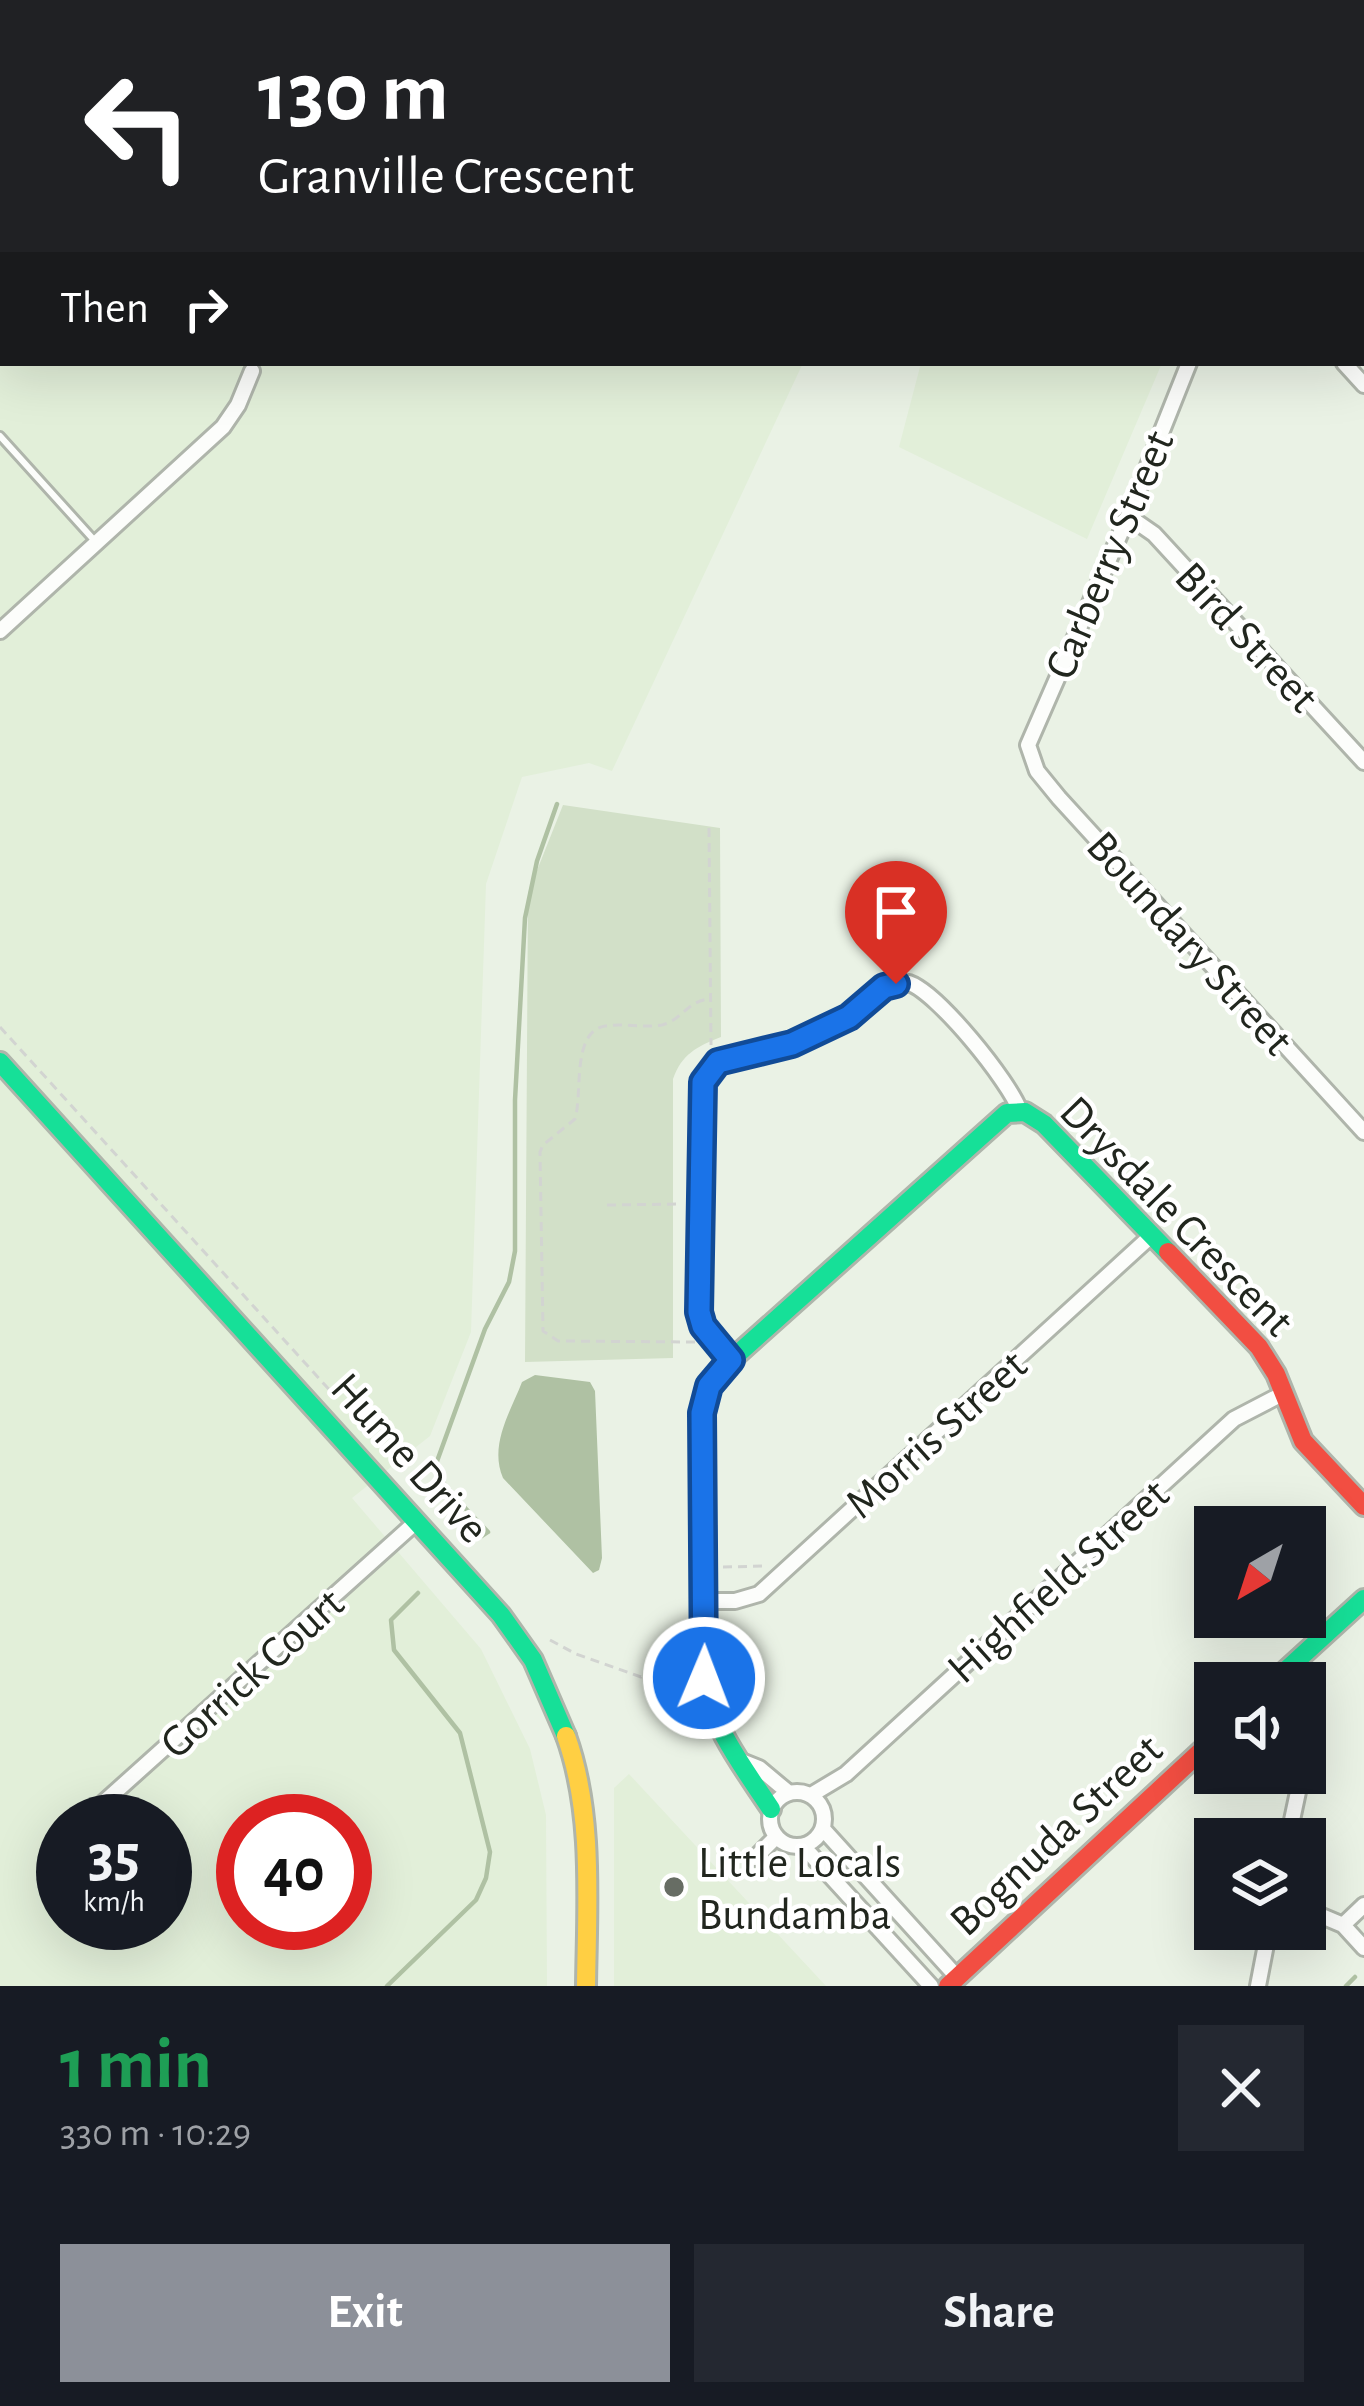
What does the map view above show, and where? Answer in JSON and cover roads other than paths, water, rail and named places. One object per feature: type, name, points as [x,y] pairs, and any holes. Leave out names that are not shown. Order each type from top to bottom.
[{"type":"street","name":"Carberry Street","points":[[1028,745],[1188,366]]},
{"type":"street","points":[[0,632],[223,427],[238,406],[252,371]]},
{"type":"street","name":"Bird Street","points":[[1128,516],[1154,534],[1364,762]]},
{"type":"street","name":"Boundary Street","points":[[1028,745],[1037,771],[1059,797],[1364,1132]]},
{"type":"street","points":[[731,1360],[703,1326],[699,1312],[702,1094],[712,1066],[726,1058],[792,1044],[849,1017],[884,987],[909,983],[931,997],[1008,1083],[1020,1111]]},
{"type":"street","name":"Hume Drive","points":[[0,1062],[517,1635],[541,1672],[564,1718],[584,1805],[586,1986]]},
{"type":"street","name":"Drysdale Crescent","points":[[771,1809],[727,1742],[708,1703],[704,1678],[702,1413],[709,1386],[731,1360],[1007,1113],[1020,1111],[1044,1124],[1258,1348],[1303,1441],[1364,1506]]},
{"type":"street","name":"Morris Street","points":[[706,1601],[743,1600],[766,1588],[1151,1236]]},
{"type":"street","name":"Highfield Street","points":[[816,1801],[1234,1418],[1284,1394]]},
{"type":"street","name":"Gorrick Court","points":[[113,1794],[416,1522]]},
{"type":"street","points":[[1296,1662],[1364,1599]]},
{"type":"street","name":"Bognuda Street","points":[[952,1982],[1194,1757]]},
{"type":"street","name":"Drysdale Crescent","points":[[744,1762],[789,1793]]},
{"type":"street","points":[[823,1829],[819,1837],[802,1846],[787,1845],[771,1828],[771,1809],[789,1793],[816,1801],[823,1829],[952,1982]]},
{"type":"street","points":[[755,1858],[776,1838]]},
{"type":"street","points":[[802,1846],[931,1986]]},
{"type":"street","points":[[1343,1925],[1364,1905]]},
{"type":"street","points":[[1326,1918],[1343,1925],[1364,1948]]},
{"type":"street","points":[[1258,1986],[1265,1950]]},
{"type":"lane","points":[[0,436],[97,543]]},
{"type":"waterway","points":[[482,1536],[488,1532],[446,1488],[436,1464],[485,1329],[509,1282],[515,1251],[515,1100],[525,918],[537,861],[557,804]]},
{"type":"waterway","points":[[387,1986],[476,1900],[490,1852],[460,1733],[394,1650],[391,1620],[418,1593]]},
{"type":"waterway","points":[[1346,1986],[1355,1977]]},
{"type":"place","name":"Little Locals Bundamba","points":[[674,1887]]}]
